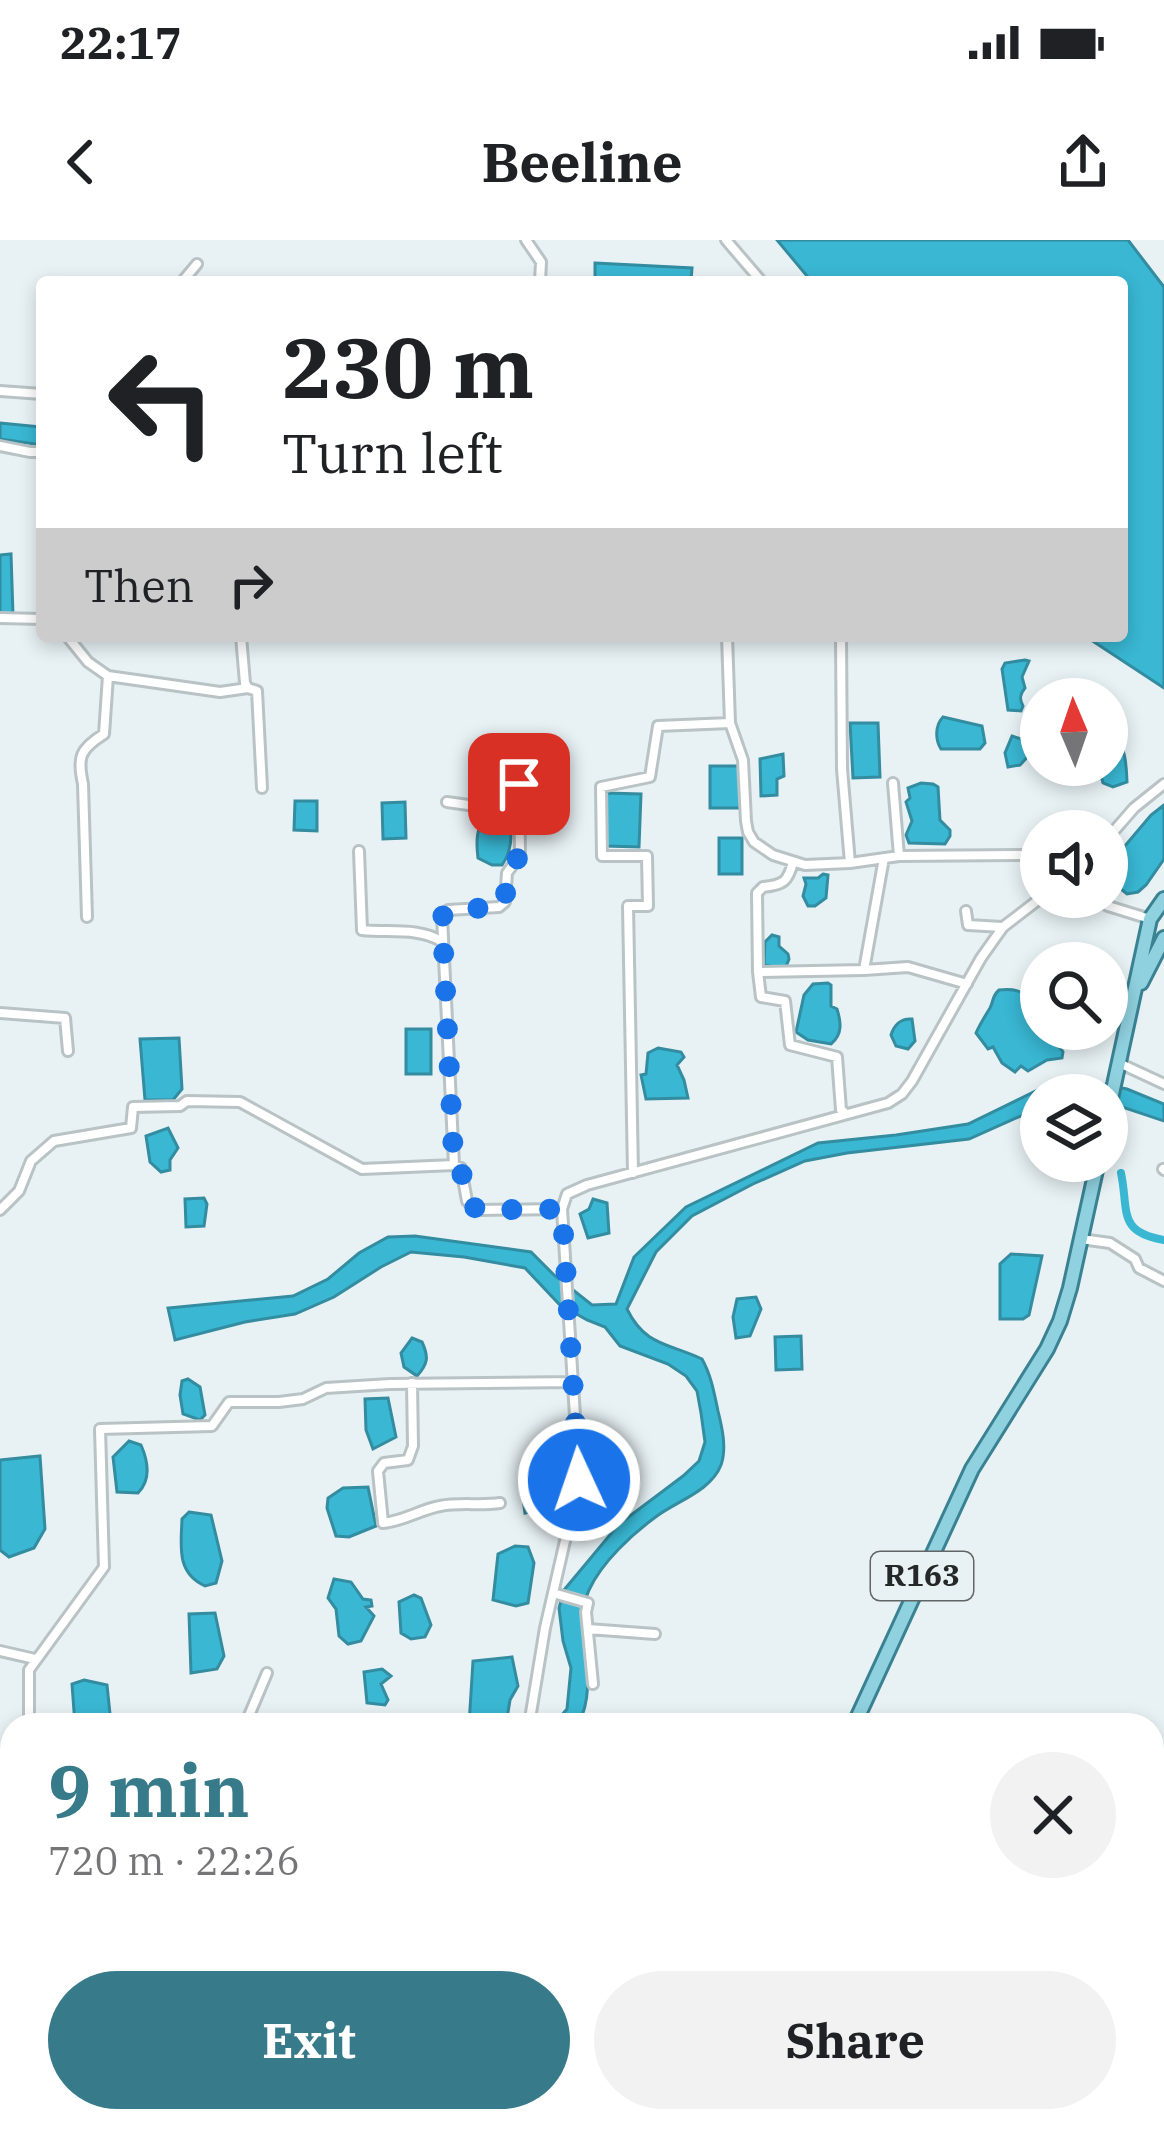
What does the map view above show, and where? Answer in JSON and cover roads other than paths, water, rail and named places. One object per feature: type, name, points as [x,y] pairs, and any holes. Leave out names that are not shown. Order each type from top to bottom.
[{"type":"main road","points":[[1116,1074],[1150,919],[1164,899]]},
{"type":"main road","points":[[1132,1000],[1164,938]]},
{"type":"main road","name":"R163","points":[[860,1713],[972,1468],[1047,1349],[1070,1288],[1093,1182]]},
{"type":"street","points":[[526,240],[541,262],[540,276]]},
{"type":"street","points":[[726,240],[757,276]]},
{"type":"street","points":[[187,276],[197,264]]},
{"type":"street","points":[[0,391],[36,394]]},
{"type":"street","points":[[0,446],[36,452]]},
{"type":"street","points":[[0,618],[36,620]]},
{"type":"street","points":[[72,642],[108,676],[220,692],[256,691],[262,788]]},
{"type":"street","points":[[242,642],[248,688]]},
{"type":"street","points":[[727,642],[730,724],[743,760],[751,838],[773,854],[818,866],[899,856],[1020,855]]},
{"type":"street","points":[[841,642],[842,769],[850,863]]},
{"type":"street","points":[[87,917],[79,766],[89,743],[104,734],[108,676]]},
{"type":"street","points":[[633,1173],[628,906],[648,906],[647,856],[602,856],[601,787],[650,777],[658,726],[730,724]]},
{"type":"street","points":[[892,783],[899,856]]},
{"type":"street","points":[[454,1166],[442,917],[448,910],[499,907],[505,902],[507,873],[520,855],[519,784]]},
{"type":"street","points":[[1128,815],[1164,784]]},
{"type":"street","points":[[447,802],[518,812]]},
{"type":"street","points":[[359,851],[362,930],[417,932],[442,942]]},
{"type":"street","points":[[864,970],[884,858]]},
{"type":"street","points":[[793,862],[788,880],[763,886],[757,893],[760,997],[785,1001],[790,1045],[837,1058],[845,1113]]},
{"type":"street","points":[[966,911],[968,926],[1004,927]]},
{"type":"street","points":[[1128,912],[1150,919]]},
{"type":"street","points":[[532,1713],[579,1480],[562,1209],[567,1194],[888,1103],[902,1094],[981,958],[1020,914]]},
{"type":"street","points":[[758,973],[908,967],[967,985]]},
{"type":"street","points":[[0,1013],[65,1018],[68,1051]]},
{"type":"street","points":[[1119,1063],[1164,1084]]},
{"type":"street","points":[[0,1210],[20,1191],[31,1161],[54,1142],[131,1128],[133,1107],[180,1106],[188,1101],[240,1102],[362,1169],[461,1168],[466,1201],[478,1210],[562,1209]]},
{"type":"street","points":[[1081,1239],[1110,1243],[1135,1259],[1139,1268],[1164,1281]]},
{"type":"street","points":[[29,1713],[29,1670],[34,1660],[104,1567],[100,1429],[212,1426],[229,1402],[303,1399],[326,1388],[574,1382]]},
{"type":"street","points":[[412,1383],[413,1446],[408,1460],[384,1463],[378,1471],[383,1523],[442,1505],[500,1503]]},
{"type":"street","points":[[557,1594],[588,1603],[593,1684]]},
{"type":"street","points":[[588,1629],[656,1634]]},
{"type":"street","points":[[0,1652],[34,1660]]},
{"type":"street","points":[[249,1713],[267,1673]]},
{"type":"water","points":[[777,240],[1128,240],[1164,287],[1164,688],[1094,642],[1128,642],[1128,276],[807,276]]},
{"type":"water","points":[[595,263],[692,268],[691,276],[595,276]]},
{"type":"water","points":[[0,423],[36,426],[36,444],[0,439]]},
{"type":"water","points":[[11,554],[13,615],[0,616],[0,555]]},
{"type":"water","points":[[1029,661],[1020,678],[1020,711],[1008,710],[1005,663]]},
{"type":"water","points":[[943,717],[982,726],[985,743],[980,749],[941,749],[937,733]]},
{"type":"water","points":[[850,723],[878,723],[880,777],[853,778]]},
{"type":"water","points":[[1012,736],[1020,739],[1020,765],[1008,767],[1005,753]]},
{"type":"water","points":[[783,754],[784,776],[777,779],[777,795],[761,796],[760,759]]},
{"type":"water","points":[[710,766],[740,766],[740,808],[710,808]]},
{"type":"water","points":[[550,779],[557,781],[559,816],[553,823],[535,821],[527,806],[528,790]]},
{"type":"water","points":[[921,783],[938,787],[940,820],[950,830],[945,844],[909,843],[908,788]]},
{"type":"water","points":[[606,793],[641,794],[639,847],[605,846]]},
{"type":"water","points":[[295,801],[317,801],[317,831],[294,830]]},
{"type":"water","points":[[405,802],[406,838],[383,839],[382,803]]},
{"type":"water","points":[[1164,805],[1164,859],[1146,885],[1128,894],[1128,842]]},
{"type":"water","points":[[486,816],[509,820],[510,826],[509,849],[502,865],[478,858],[480,825]]},
{"type":"water","points":[[719,838],[742,838],[742,874],[719,874]]},
{"type":"water","points":[[828,875],[826,898],[808,906],[804,878]]},
{"type":"water","points":[[772,935],[779,937],[779,946],[788,954],[785,969],[764,965],[765,942]]},
{"type":"water","points":[[828,983],[831,1006],[837,1009],[840,1023],[831,1044],[808,1040],[796,1032],[804,995],[813,984]]},
{"type":"water","points":[[999,990],[1020,992],[1020,1050],[1062,1050],[1062,1058],[1028,1071],[1021,1066],[1015,1072],[1002,1063],[993,1047],[988,1049],[976,1033]]},
{"type":"water","points":[[912,1019],[915,1041],[908,1049],[896,1046],[891,1035],[894,1028]]},
{"type":"water","points":[[406,1029],[431,1029],[431,1074],[406,1074]]},
{"type":"water","points":[[179,1038],[182,1089],[173,1100],[145,1100],[140,1039]]},
{"type":"water","points":[[658,1048],[681,1052],[684,1057],[677,1065],[688,1098],[646,1099],[641,1075],[646,1074],[648,1053]]},
{"type":"water","points":[[1128,1089],[1164,1104],[1164,1121],[1128,1109]]},
{"type":"water","points":[[1020,1099],[1020,1116],[969,1139],[805,1161],[692,1216],[656,1252],[627,1309],[650,1337],[702,1359],[721,1424],[723,1458],[710,1482],[638,1531],[610,1559],[589,1590],[583,1620],[588,1672],[583,1713],[564,1713],[571,1668],[559,1608],[564,1590],[619,1524],[699,1461],[705,1442],[701,1413],[697,1391],[686,1376],[620,1346],[605,1327],[559,1304],[525,1268],[411,1252],[295,1314],[175,1340],[168,1308],[293,1296],[328,1279],[388,1237],[415,1236],[531,1252],[592,1305],[616,1304],[634,1257],[686,1207],[818,1143],[968,1124]]},
{"type":"water","points":[[168,1128],[178,1148],[170,1170],[161,1172],[150,1162],[146,1136]]},
{"type":"water","points":[[204,1198],[204,1226],[186,1227],[185,1199]]},
{"type":"water","points":[[593,1199],[607,1203],[609,1233],[588,1238],[580,1214]]},
{"type":"water","points":[[1011,1254],[1042,1256],[1029,1315],[1023,1319],[1000,1319],[1000,1264]]},
{"type":"water","points":[[756,1297],[761,1309],[750,1336],[736,1338],[737,1299]]},
{"type":"water","points":[[801,1336],[802,1369],[776,1370],[775,1337]]},
{"type":"water","points":[[412,1338],[422,1342],[426,1356],[417,1376],[404,1367],[401,1353]]},
{"type":"water","points":[[188,1379],[200,1387],[205,1415],[200,1420],[183,1414],[182,1381]]},
{"type":"water","points":[[388,1398],[396,1437],[373,1449],[366,1430],[365,1399]]},
{"type":"water","points":[[129,1441],[141,1445],[147,1464],[138,1493],[117,1492],[113,1457]]},
{"type":"water","points":[[554,1450],[563,1461],[559,1504],[525,1513],[523,1499],[533,1489],[523,1473],[528,1454]]},
{"type":"water","points":[[40,1456],[45,1529],[34,1548],[9,1557],[0,1550],[0,1460]]},
{"type":"water","points":[[368,1487],[376,1526],[349,1537],[336,1536],[328,1498],[343,1488]]},
{"type":"water","points":[[189,1512],[211,1515],[222,1561],[216,1583],[205,1586],[185,1566],[182,1519]]},
{"type":"water","points":[[515,1546],[528,1547],[534,1563],[528,1603],[516,1606],[493,1600],[498,1554]]},
{"type":"water","points":[[334,1579],[351,1582],[363,1599],[371,1600],[372,1606],[366,1607],[374,1616],[361,1641],[348,1644],[339,1636],[336,1609],[328,1598]]},
{"type":"water","points":[[414,1595],[421,1598],[431,1625],[425,1637],[411,1639],[401,1633],[399,1602]]},
{"type":"water","points":[[215,1613],[224,1656],[217,1669],[191,1673],[189,1614]]},
{"type":"water","points":[[512,1657],[518,1686],[508,1713],[470,1713],[473,1661]]},
{"type":"water","points":[[382,1669],[391,1676],[381,1684],[388,1700],[385,1705],[367,1703],[364,1672]]},
{"type":"water","points":[[84,1680],[107,1685],[110,1713],[74,1713],[72,1684]]},
{"type":"waterway","points":[[1122,1182],[1132,1225],[1164,1240]]}]
